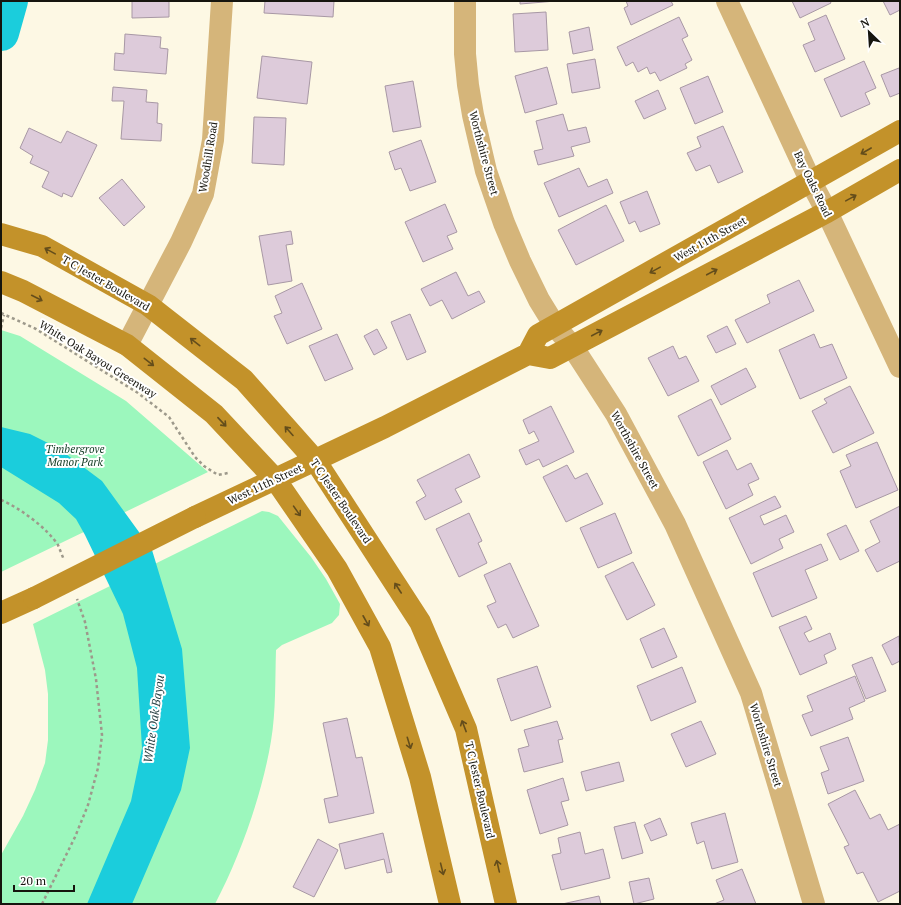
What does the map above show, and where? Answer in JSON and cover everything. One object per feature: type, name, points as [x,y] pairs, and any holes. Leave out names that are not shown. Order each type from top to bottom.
[{"type":"main road","name":"West 11th Street","points":[[1,613],[195,517],[385,427],[528,354],[538,335],[900,132]]},
{"type":"main road","points":[[528,354],[550,358],[827,212],[900,170]]},
{"type":"main road","name":"T C Jester Boulevard","points":[[1,234],[42,246],[148,305],[244,380],[315,460],[420,622],[466,729],[506,904]]},
{"type":"main road","points":[[1,282],[23,291],[127,345],[214,414],[275,479],[337,569],[380,647],[420,777],[450,904]]},
{"type":"street","name":"Woodhill Road","points":[[127,345],[181,242],[203,194],[213,140],[222,1]]},
{"type":"street","name":"Worthshire Street","points":[[465,1],[465,54],[468,85],[486,171],[504,223],[539,300],[555,326],[572,346],[616,414],[675,524],[751,693],[814,904]]},
{"type":"street","name":"Bay Oaks Road","points":[[727,1],[811,182],[827,212],[900,367]]},
{"type":"path","name":"White Oak Bayou Greenway","points":[[1,313],[36,329],[138,393],[169,417],[187,446],[204,466],[218,475],[228,473]]},
{"type":"path","points":[[1,328],[4,315]]},
{"type":"path","points":[[1,500],[26,515],[49,535],[58,546],[65,561]]},
{"type":"path","points":[[42,904],[75,837],[88,805],[98,768],[102,736],[96,679],[85,622],[76,595]]},
{"type":"green space","name":"Timbergrove Manor Park","points":[[1,330],[20,336],[126,401],[208,472],[1,572]]},
{"type":"green space","points":[[262,511],[278,516],[311,557],[326,579],[340,604],[339,615],[332,623],[282,645],[276,650],[274,718],[267,762],[249,825],[233,866],[215,904],[1,904],[1,855],[23,816],[35,790],[45,763],[48,740],[48,694],[45,670],[33,624]]},
{"type":"water","name":"White Oak Bayou","points":[[1,427],[30,434],[58,448],[102,481],[152,550],[182,649],[190,748],[181,790],[132,904],[87,904],[131,801],[142,748],[137,668],[123,614],[76,519],[59,503],[1,467]]},
{"type":"building","points":[[132,1],[169,1],[169,17],[132,18]]},
{"type":"building","points":[[265,1],[334,1],[333,17],[264,13]]},
{"type":"building","points":[[520,1],[556,1],[520,4]]},
{"type":"building","points":[[626,1],[671,1],[673,5],[631,25],[624,8],[628,6]]},
{"type":"building","points":[[792,1],[830,1],[831,3],[800,18]]},
{"type":"building","points":[[883,1],[900,1],[900,10],[890,15]]},
{"type":"building","points":[[546,12],[548,50],[515,52],[513,14]]},
{"type":"building","points":[[826,15],[845,59],[815,72],[803,45],[815,40],[808,23]]},
{"type":"building","points":[[679,17],[688,36],[682,39],[692,60],[685,64],[687,68],[660,81],[655,72],[650,74],[647,67],[638,72],[633,62],[626,66],[617,47]]},
{"type":"building","points":[[589,27],[593,50],[573,54],[569,32]]},
{"type":"building","points":[[125,34],[161,37],[160,48],[168,49],[166,74],[114,70],[115,53],[124,54]]},
{"type":"building","points":[[262,56],[312,62],[307,104],[257,98]]},
{"type":"building","points":[[595,59],[600,88],[572,93],[567,64]]},
{"type":"building","points":[[864,61],[876,88],[865,93],[870,104],[841,117],[824,79]]},
{"type":"building","points":[[547,67],[557,104],[525,113],[515,76]]},
{"type":"building","points":[[899,68],[900,93],[890,97],[881,75]]},
{"type":"building","points":[[708,76],[723,112],[695,124],[680,88]]},
{"type":"building","points":[[413,81],[421,127],[393,132],[385,86]]},
{"type":"building","points":[[113,87],[147,90],[146,102],[158,103],[157,123],[162,124],[161,141],[121,139],[124,101],[112,101]]},
{"type":"building","points":[[658,90],[666,109],[644,119],[635,101]]},
{"type":"building","points":[[563,114],[568,131],[586,127],[590,142],[571,147],[574,156],[538,165],[534,151],[543,149],[536,121]]},
{"type":"building","points":[[254,117],[286,118],[284,165],[252,163]]},
{"type":"building","points":[[723,126],[743,172],[718,183],[710,165],[696,171],[687,153],[701,147],[697,137]]},
{"type":"building","points":[[29,128],[61,143],[67,131],[97,145],[72,197],[63,193],[62,197],[42,187],[49,172],[30,163],[33,156],[20,148]]},
{"type":"building","points":[[421,140],[436,182],[410,191],[401,168],[395,170],[389,152]]},
{"type":"building","points":[[579,168],[588,187],[607,179],[613,193],[559,217],[544,183]]},
{"type":"building","points":[[122,179],[145,207],[124,226],[99,198]]},
{"type":"building","points":[[647,191],[660,224],[640,232],[635,221],[629,224],[620,202]]},
{"type":"building","points":[[445,204],[457,232],[447,236],[453,249],[423,262],[405,222]]},
{"type":"building","points":[[606,205],[624,241],[576,265],[558,230]]},
{"type":"building","points":[[291,231],[293,244],[286,245],[292,281],[268,285],[259,236]]},
{"type":"building","points":[[456,272],[468,296],[479,291],[485,302],[452,319],[442,300],[430,306],[421,289]]},
{"type":"building","points":[[799,280],[814,311],[747,343],[735,320],[770,303],[767,295]]},
{"type":"building","points":[[302,283],[322,329],[287,344],[274,316],[282,313],[275,296]]},
{"type":"building","points":[[410,314],[426,352],[407,360],[391,322]]},
{"type":"building","points":[[727,326],[736,344],[716,353],[707,336]]},
{"type":"building","points":[[377,329],[387,348],[374,355],[364,336]]},
{"type":"building","points":[[337,334],[353,369],[325,381],[309,346]]},
{"type":"building","points":[[814,334],[820,348],[832,344],[847,378],[800,399],[779,350]]},
{"type":"building","points":[[673,346],[679,359],[686,356],[699,381],[668,396],[648,358]]},
{"type":"building","points":[[746,368],[756,387],[721,405],[711,386]]},
{"type":"building","points":[[850,386],[874,433],[833,453],[812,411],[827,403],[824,399]]},
{"type":"building","points":[[711,399],[731,439],[698,456],[678,416]]},
{"type":"building","points":[[551,406],[574,452],[543,467],[539,459],[526,465],[519,450],[539,441],[534,431],[529,434],[523,420]]},
{"type":"building","points":[[877,442],[898,490],[856,508],[840,471],[851,466],[846,455]]},
{"type":"building","points":[[727,450],[737,470],[751,463],[759,479],[748,484],[753,495],[726,509],[703,462]]},
{"type":"building","points":[[469,454],[480,477],[455,489],[462,502],[425,520],[416,502],[426,496],[417,480]]},
{"type":"building","points":[[567,465],[575,479],[587,473],[603,504],[566,522],[543,477]]},
{"type":"building","points":[[775,496],[781,507],[760,516],[764,525],[786,515],[794,532],[779,539],[783,548],[751,564],[729,518]]},
{"type":"building","points":[[900,506],[900,561],[877,572],[865,550],[880,542],[870,521]]},
{"type":"building","points":[[469,513],[482,541],[478,543],[487,563],[459,577],[436,529]]},
{"type":"building","points":[[615,513],[632,553],[598,568],[580,528]]},
{"type":"building","points":[[846,525],[859,551],[840,560],[827,534]]},
{"type":"building","points":[[821,544],[828,560],[805,570],[817,598],[772,617],[753,573]]},
{"type":"building","points":[[633,562],[655,605],[627,620],[605,576]]},
{"type":"building","points":[[510,563],[539,626],[513,638],[506,624],[498,628],[487,606],[496,602],[484,575]]},
{"type":"building","points":[[806,616],[812,629],[804,633],[809,642],[830,633],[836,649],[824,655],[827,663],[800,675],[779,627]]},
{"type":"building","points":[[664,628],[677,657],[652,668],[640,639]]},
{"type":"building","points":[[899,636],[900,661],[892,665],[882,645]]},
{"type":"building","points":[[872,657],[886,691],[866,699],[852,665]]},
{"type":"building","points":[[537,666],[551,707],[511,721],[497,679]]},
{"type":"building","points":[[682,667],[696,702],[651,721],[637,686]]},
{"type":"building","points":[[855,676],[865,701],[849,708],[853,719],[811,736],[802,715],[813,711],[807,696]]},
{"type":"building","points":[[347,718],[356,758],[362,757],[374,813],[329,823],[324,799],[338,796],[323,723]]},
{"type":"building","points":[[557,721],[563,739],[558,740],[563,762],[524,772],[518,749],[529,746],[524,730]]},
{"type":"building","points":[[701,721],[716,754],[686,767],[671,734]]},
{"type":"building","points":[[848,737],[864,781],[828,794],[821,773],[829,770],[820,747]]},
{"type":"building","points":[[619,762],[624,781],[586,791],[581,772]]},
{"type":"building","points":[[563,778],[569,800],[561,802],[568,825],[540,834],[527,790]]},
{"type":"building","points":[[855,790],[870,819],[880,814],[888,830],[900,824],[900,891],[878,902],[863,872],[857,874],[844,847],[849,845],[828,804]]},
{"type":"building","points":[[725,813],[738,862],[712,869],[704,841],[697,844],[691,823]]},
{"type":"building","points":[[660,818],[667,835],[651,841],[644,825]]},
{"type":"building","points":[[635,822],[643,853],[622,859],[614,827]]},
{"type":"building","points":[[580,832],[585,854],[603,849],[610,878],[561,890],[552,855],[561,853],[558,838]]},
{"type":"building","points":[[383,833],[392,872],[387,873],[384,859],[345,869],[339,844]]},
{"type":"building","points":[[318,839],[338,850],[314,897],[293,887]]},
{"type":"building","points":[[742,869],[756,904],[714,904],[724,900],[716,880]]},
{"type":"building","points":[[649,878],[654,899],[634,904],[629,882]]},
{"type":"building","points":[[599,896],[601,904],[562,904]]},
{"type":"waterway","points":[[1,33],[10,1]]}]
